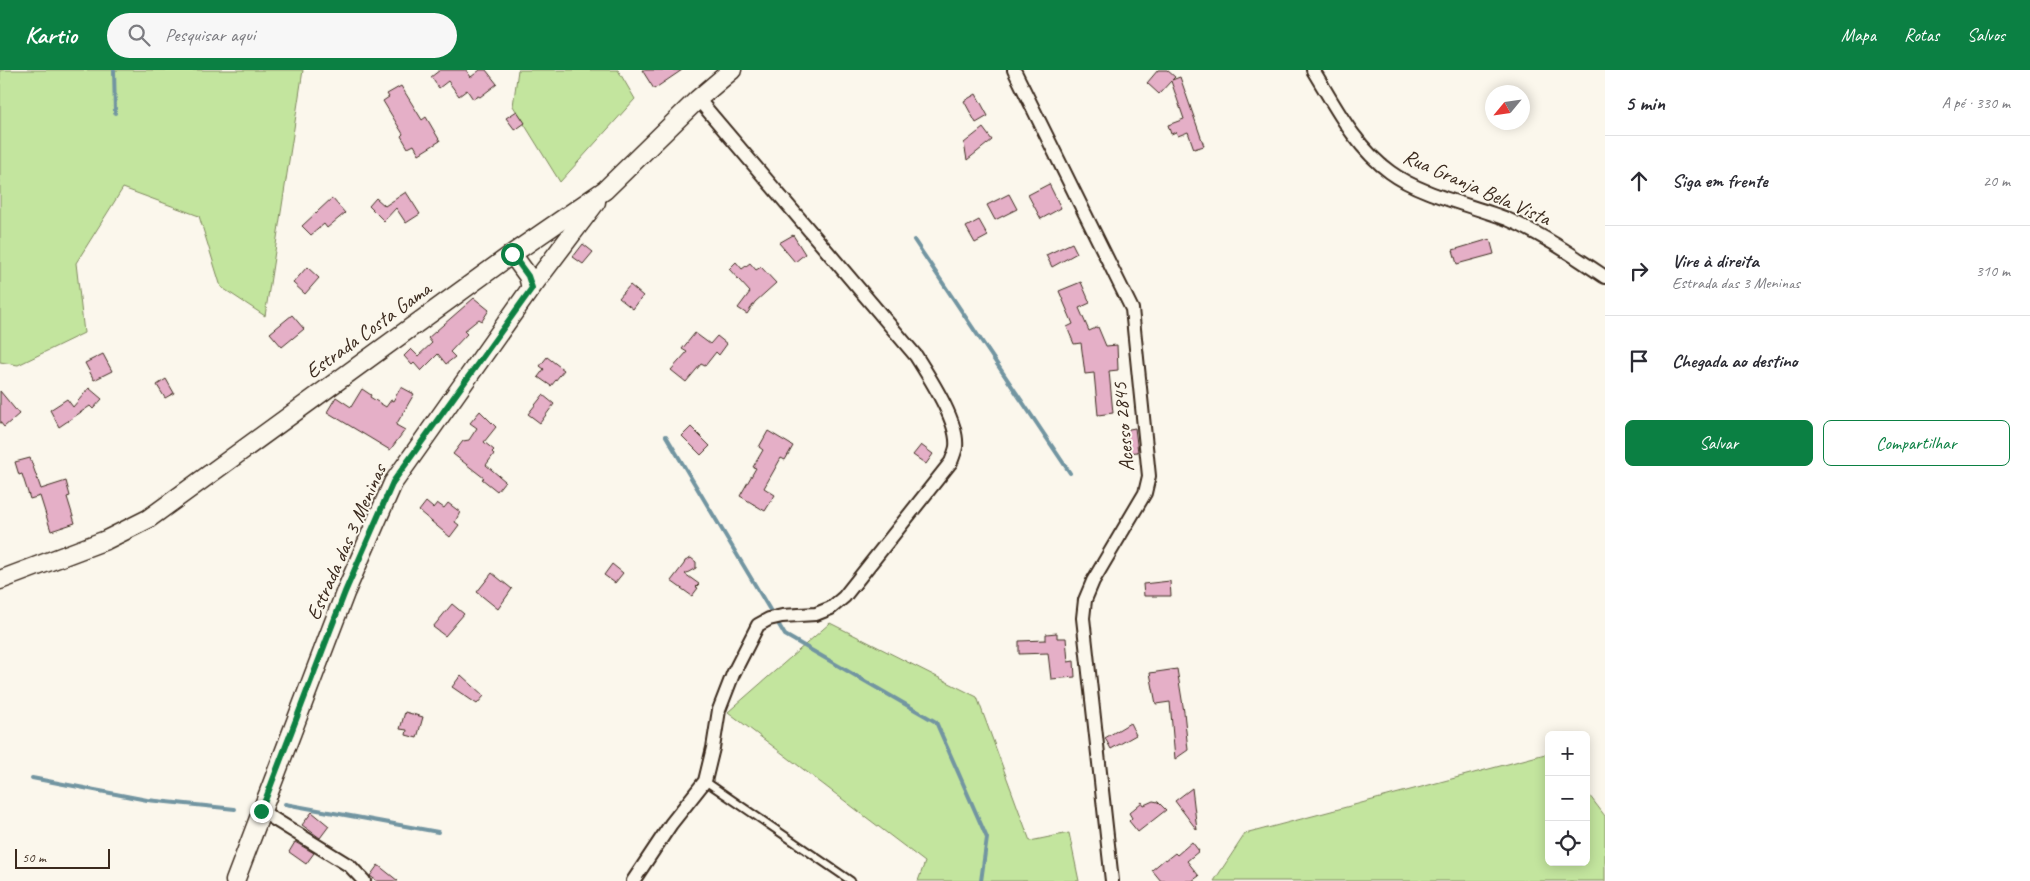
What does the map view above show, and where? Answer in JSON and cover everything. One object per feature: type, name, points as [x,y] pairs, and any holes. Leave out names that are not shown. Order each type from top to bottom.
[{"type":"main road","name":"Estrada Costa Gama","points":[[0,580],[106,540],[148,519],[512,254],[605,190],[698,99],[732,70]]},
{"type":"main road","name":"Estrada das 3 Meninas","points":[[237,878],[345,592],[393,482],[605,190]]},
{"type":"main road","points":[[512,254],[528,276],[532,288]]},
{"type":"street","name":"Acesso 2845","points":[[1014,70],[1132,309],[1149,476],[1146,493],[1094,581],[1085,600],[1084,618],[1112,881]]},
{"type":"street","name":"Rua Granja Bela Vista","points":[[1313,70],[1356,140],[1390,173],[1426,191],[1507,220],[1552,242],[1605,277]]},
{"type":"street","points":[[633,881],[671,824],[705,781],[720,710],[733,674],[758,625],[769,619],[782,616],[816,614],[831,608],[844,597],[952,462],[956,446],[954,430],[940,395],[916,356],[698,99]]},
{"type":"street","points":[[261,811],[350,866],[364,881]]},
{"type":"lane","points":[[705,781],[850,881]]},
{"type":"green space","points":[[0,70],[303,70],[265,316],[221,287],[199,216],[123,188],[76,263],[84,333],[18,365],[0,362]]},
{"type":"green space","points":[[518,70],[618,70],[635,99],[560,182],[513,106]]},
{"type":"green space","points":[[830,623],[977,697],[1030,841],[1069,833],[1079,881],[918,881],[925,862],[728,712]]},
{"type":"green space","points":[[1545,754],[1545,866],[1590,866],[1590,796],[1605,816],[1605,881],[1214,881],[1245,834]]},
{"type":"building","points":[[440,70],[466,70],[471,77],[480,70],[486,70],[497,84],[480,97],[478,96],[473,99],[467,90],[459,96],[448,81],[439,88],[431,77]]},
{"type":"building","points":[[642,70],[682,70],[654,89]]},
{"type":"building","points":[[1158,70],[1167,70],[1175,77],[1172,80],[1180,77],[1204,146],[1194,149],[1188,132],[1178,136],[1176,132],[1171,134],[1168,125],[1184,119],[1171,81],[1159,94],[1147,83]]},
{"type":"building","points":[[401,86],[422,120],[426,117],[440,141],[419,154],[414,145],[408,148],[401,136],[403,134],[383,101],[389,97],[387,94]]},
{"type":"building","points":[[976,94],[988,116],[976,123],[964,101]]},
{"type":"building","points":[[517,111],[525,123],[515,130],[506,118]]},
{"type":"building","points":[[983,128],[992,140],[967,160],[964,143]]},
{"type":"building","points":[[1049,184],[1061,208],[1041,219],[1028,195]]},
{"type":"building","points":[[406,192],[420,214],[406,223],[396,208],[384,221],[369,206],[376,198],[385,206]]},
{"type":"building","points":[[1009,194],[1017,209],[995,220],[987,205]]},
{"type":"building","points":[[332,198],[345,213],[327,228],[324,224],[311,235],[302,226]]},
{"type":"building","points":[[979,220],[988,236],[975,243],[966,227]]},
{"type":"building","points":[[793,235],[805,254],[795,262],[779,243]]},
{"type":"building","points":[[1490,239],[1494,254],[1457,264],[1453,250]]},
{"type":"building","points":[[1072,243],[1077,253],[1052,267],[1046,255]]},
{"type":"building","points":[[583,244],[593,252],[583,264],[573,257]]},
{"type":"building","points":[[736,262],[742,269],[750,263],[756,270],[761,267],[776,283],[755,302],[747,314],[738,308],[750,292],[729,269]]},
{"type":"building","points":[[307,267],[319,278],[305,294],[293,283]]},
{"type":"building","points":[[1081,282],[1090,303],[1079,308],[1089,331],[1098,327],[1106,346],[1117,345],[1118,370],[1109,371],[1113,413],[1098,415],[1094,373],[1085,374],[1081,343],[1074,344],[1067,327],[1073,324],[1059,291]]},
{"type":"building","points":[[630,285],[643,296],[633,309],[619,298]]},
{"type":"building","points":[[474,298],[489,310],[482,321],[479,319],[464,331],[467,334],[450,352],[455,357],[446,364],[438,354],[421,371],[414,363],[412,365],[404,356],[411,349],[418,356],[432,343],[428,338]]},
{"type":"building","points":[[292,315],[304,329],[282,347],[270,333]]},
{"type":"building","points":[[695,333],[710,344],[717,336],[727,344],[719,355],[716,352],[705,366],[701,364],[686,382],[671,370],[687,352],[682,349]]},
{"type":"building","points":[[103,354],[112,371],[94,380],[85,363]]},
{"type":"building","points":[[547,357],[564,370],[551,386],[538,377],[544,369],[540,366]]},
{"type":"building","points":[[166,379],[174,393],[165,398],[157,385]]},
{"type":"building","points":[[401,387],[414,394],[396,425],[405,430],[390,450],[327,412],[336,397],[351,407],[362,389],[371,395],[370,397],[386,407],[391,400],[393,401]]},
{"type":"building","points":[[89,388],[102,399],[93,409],[90,406],[59,427],[50,410],[67,399],[73,407]]},
{"type":"building","points":[[0,391],[19,414],[4,427],[0,422]]},
{"type":"building","points":[[543,395],[554,404],[540,423],[528,414]]},
{"type":"building","points":[[480,411],[496,427],[484,442],[494,450],[492,452],[494,454],[486,465],[505,481],[497,491],[482,479],[484,478],[453,454],[463,441],[469,440],[477,428],[470,423]]},
{"type":"building","points":[[691,427],[710,446],[701,455],[682,436]]},
{"type":"building","points":[[1135,428],[1138,452],[1127,453],[1124,430]]},
{"type":"building","points":[[768,431],[793,446],[785,460],[781,458],[764,488],[775,495],[765,511],[740,496],[756,468],[753,467],[763,450],[759,447]]},
{"type":"building","points":[[921,445],[933,454],[926,464],[913,455]]},
{"type":"building","points":[[30,458],[41,489],[66,481],[70,496],[67,497],[75,523],[51,531],[40,496],[30,499],[22,474],[19,475],[15,462]]},
{"type":"building","points":[[426,502],[433,508],[437,503],[444,508],[448,503],[460,512],[455,522],[459,525],[450,537],[419,511]]},
{"type":"building","points":[[691,558],[696,562],[696,568],[685,574],[699,584],[692,596],[671,581],[685,561]]},
{"type":"building","points":[[612,564],[623,573],[615,583],[604,575]]},
{"type":"building","points":[[492,573],[512,589],[498,609],[477,592]]},
{"type":"building","points":[[1170,581],[1171,596],[1144,596],[1143,584]]},
{"type":"building","points":[[452,604],[464,614],[445,636],[433,627]]},
{"type":"building","points":[[1057,633],[1057,638],[1066,638],[1068,662],[1074,661],[1075,677],[1051,679],[1048,653],[1019,654],[1019,641],[1046,640],[1046,634]]},
{"type":"building","points":[[1177,669],[1188,750],[1175,759],[1170,702],[1156,704],[1150,673]]},
{"type":"building","points":[[461,675],[484,696],[477,704],[452,687]]},
{"type":"building","points":[[405,712],[423,717],[417,738],[406,735],[407,730],[400,729]]},
{"type":"building","points":[[1130,723],[1136,735],[1111,749],[1105,738]]},
{"type":"building","points":[[1192,788],[1197,830],[1175,801]]},
{"type":"building","points":[[1153,801],[1158,802],[1166,810],[1138,832],[1129,821],[1132,818],[1129,813],[1142,802],[1144,805]]},
{"type":"building","points":[[312,812],[329,826],[320,838],[302,825]]},
{"type":"building","points":[[295,842],[314,853],[306,864],[289,852]]},
{"type":"building","points":[[1192,842],[1199,851],[1187,861],[1199,876],[1192,881],[1161,881],[1152,870],[1175,853],[1177,855]]},
{"type":"building","points":[[378,865],[398,881],[377,881],[370,876]]},
{"type":"waterway","points":[[114,70],[115,113]]},
{"type":"waterway","points":[[914,240],[1070,473]]},
{"type":"waterway","points":[[666,436],[785,635],[936,722],[987,838],[981,881]]},
{"type":"waterway","points":[[32,778],[147,800],[235,809]]},
{"type":"waterway","points":[[285,804],[438,832]]},
{"type":"route","points":[[261,811],[345,592],[393,482],[532,288],[528,276],[512,254]]}]
